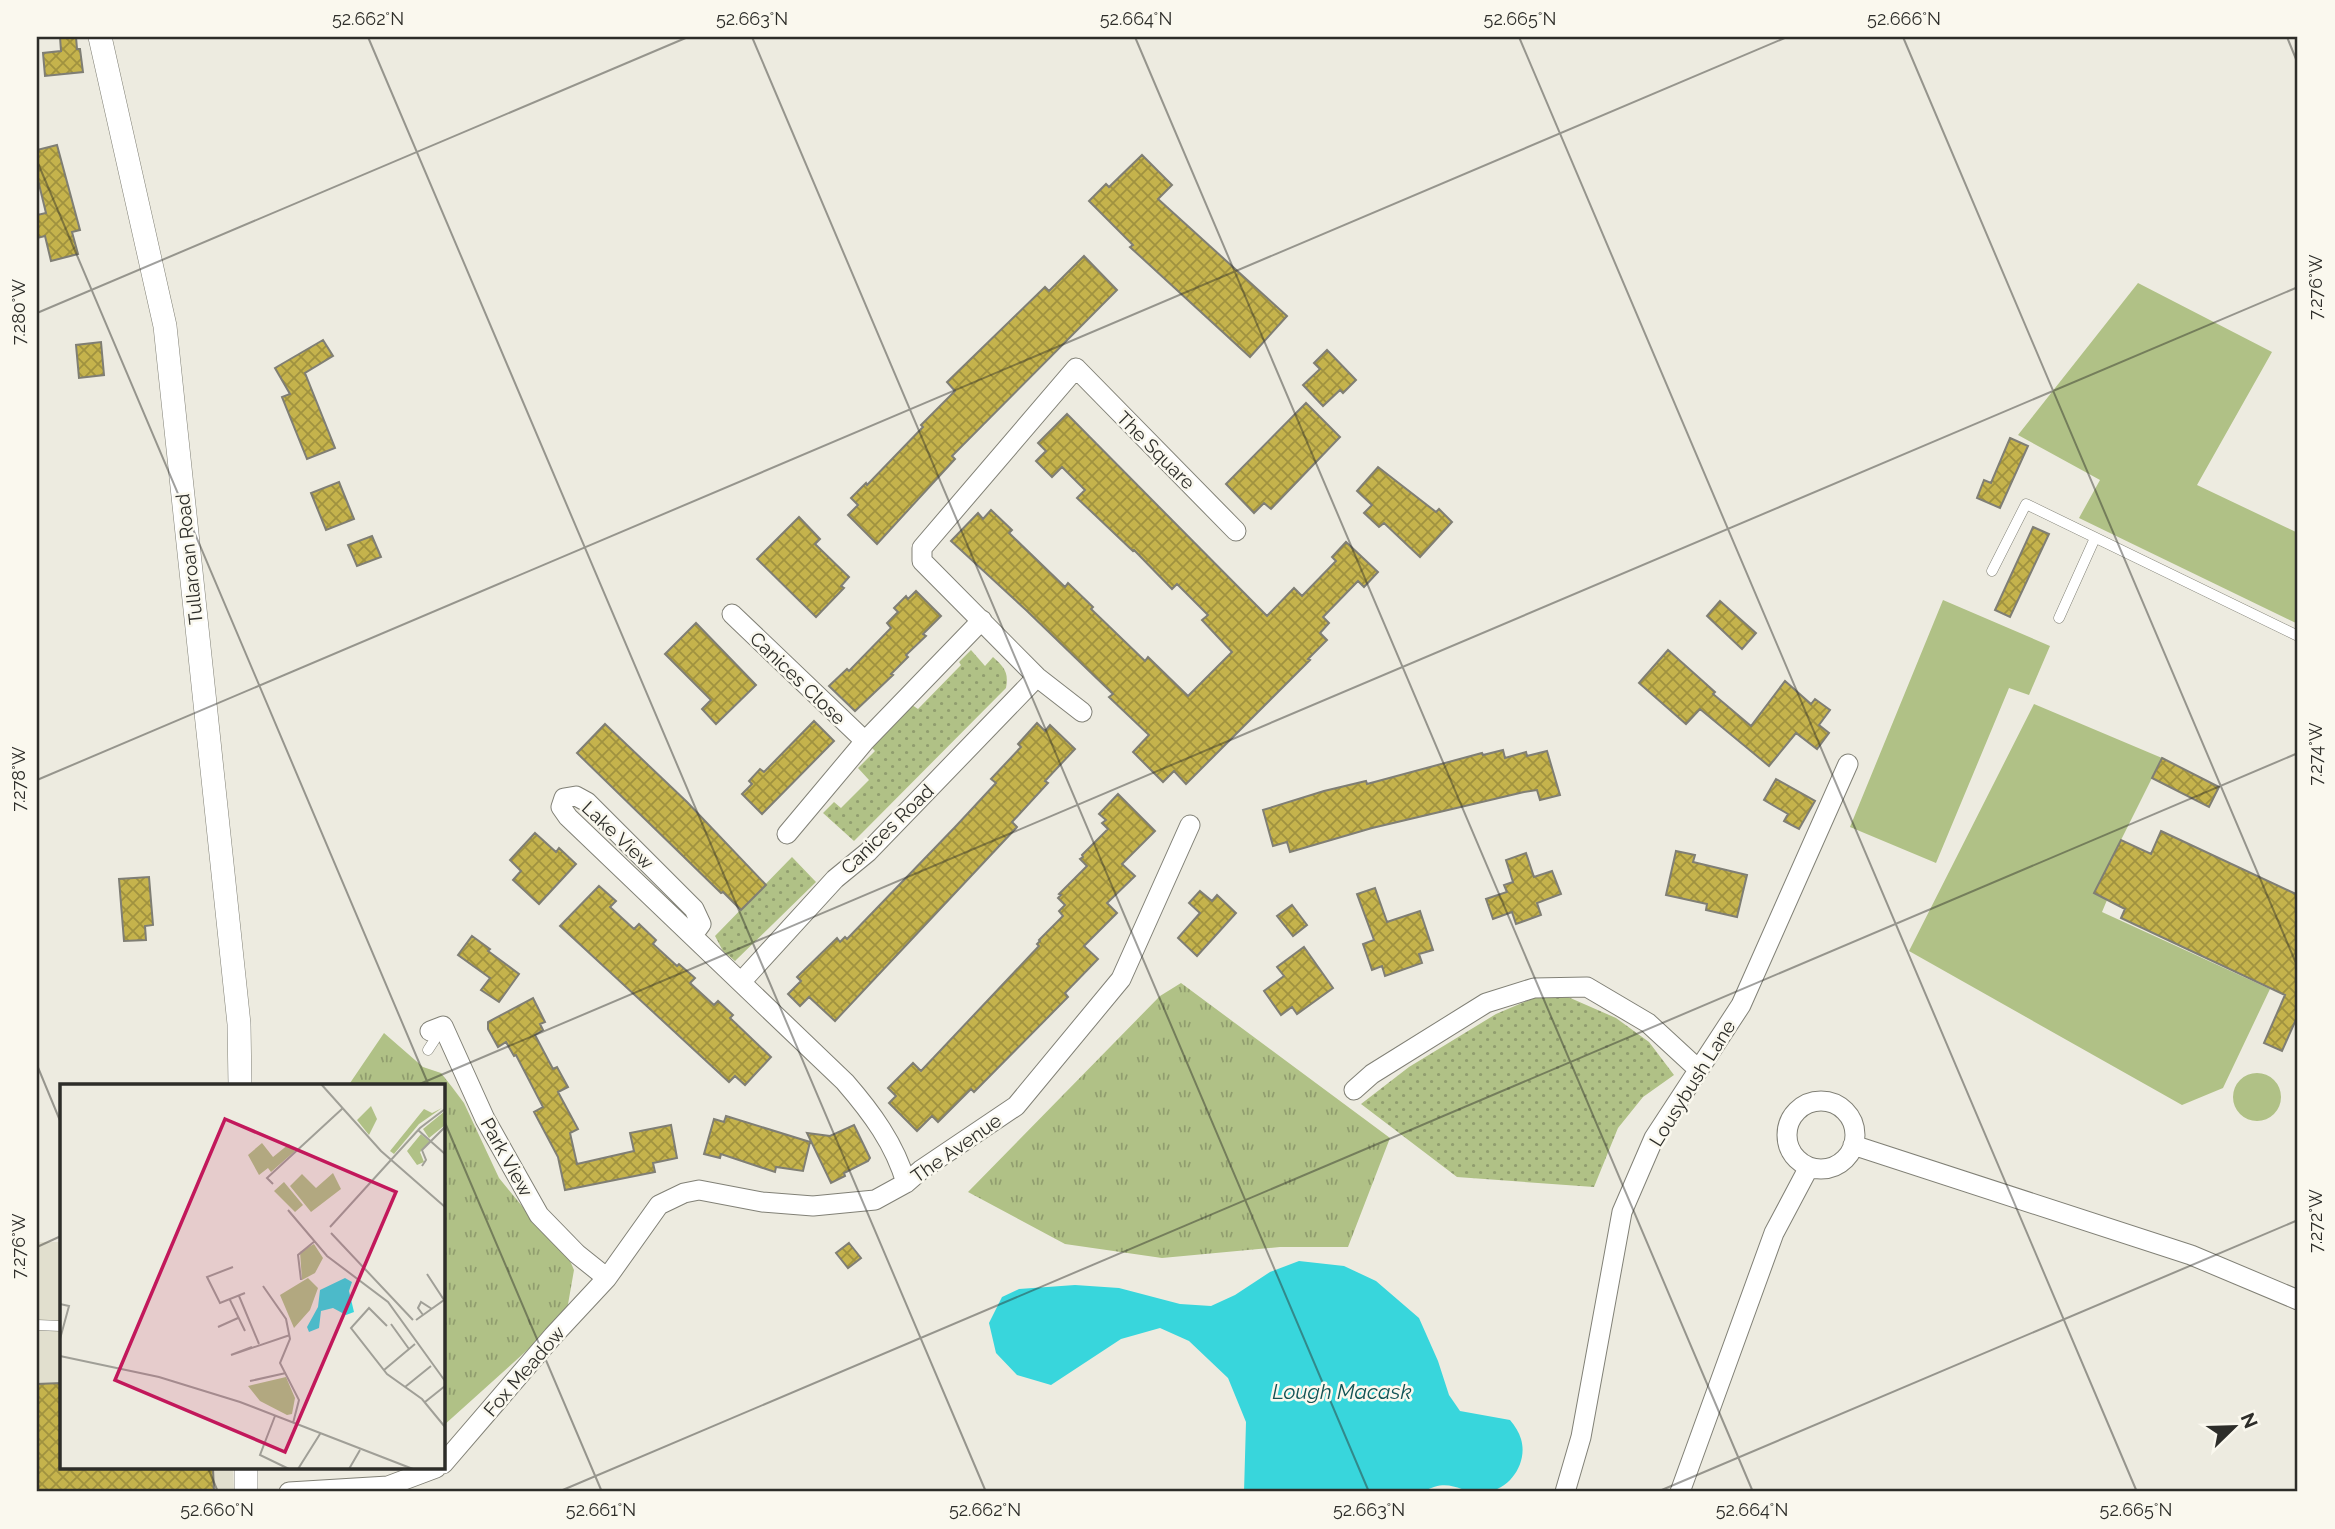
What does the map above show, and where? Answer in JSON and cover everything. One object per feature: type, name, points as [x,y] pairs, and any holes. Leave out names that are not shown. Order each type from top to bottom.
[{"type":"street","name":"Tullaroan Road","points":[[100,37],[164,326],[239,1024],[240,1084]]},
{"type":"street","name":"The Square","points":[[982,620],[922,561],[922,548],[1076,368],[1236,531]]},
{"type":"street","name":"Canices Close","points":[[732,614],[865,741]]},
{"type":"street","points":[[787,834],[865,741],[982,620],[1037,677],[1082,712]]},
{"type":"street","name":"Canices Road","points":[[741,982],[835,879],[869,852],[1037,677]]},
{"type":"street","name":"Lousybush Lane","points":[[1565,1492],[1581,1437],[1622,1212],[1654,1138],[1741,1006],[1848,764]]},
{"type":"street","name":"Lake View","points":[[693,935],[701,924],[694,909],[587,802],[576,796],[564,798],[561,807],[568,817],[803,1040],[866,1106],[900,1158],[906,1183]]},
{"type":"street","name":"The Avenue","points":[[607,1278],[659,1205],[684,1193],[699,1190],[762,1202],[813,1206],[875,1200],[906,1183],[1016,1106],[1121,979],[1190,825]]},
{"type":"street","points":[[1354,1090],[1373,1074],[1486,1003],[1534,988],[1587,987],[1648,1023],[1699,1070]]},
{"type":"street","name":"Park View","points":[[434,1036],[539,1215],[577,1254],[607,1278]]},
{"type":"street","points":[[1812,1102],[1830,1102],[1845,1110],[1854,1125],[1853,1145],[1840,1164],[1826,1169],[1809,1167],[1795,1157],[1788,1142],[1789,1125],[1798,1110],[1812,1102]]},
{"type":"street","points":[[1853,1145],[2190,1255],[2298,1300]]},
{"type":"street","points":[[1680,1492],[1774,1233],[1809,1167]]},
{"type":"street","name":"Fox Meadow","points":[[444,1464],[553,1336],[607,1278]]},
{"type":"street","points":[[246,1470],[246,1492]]},
{"type":"street","points":[[289,1492],[388,1486],[431,1470]]},
{"type":"lane","points":[[1992,570],[2025,504],[2298,636]]},
{"type":"lane","points":[[2059,618],[2095,538]]},
{"type":"lane","points":[[37,1325],[60,1326]]},
{"type":"shaded area","points":[[37,1242],[60,1242],[60,1470],[233,1470],[234,1492],[37,1492]]},
{"type":"green space","points":[[2138,283],[2272,352],[2197,485],[2298,533],[2298,624],[2079,518],[2100,480],[2018,435]]},
{"type":"green space","points":[[1943,600],[2050,646],[2029,695],[2009,688],[1936,863],[1850,827]]},
{"type":"green space","points":[[971,650],[985,666],[993,657],[1000,664],[1006,674],[1006,688],[854,841],[823,813],[834,802],[841,808],[869,780],[858,768],[875,751],[871,747],[912,705],[918,709],[961,665],[959,662]]},
{"type":"green space","points":[[2034,704],[2162,758],[2095,892],[2107,900],[2102,912],[2270,989],[2223,1088],[2182,1105],[1909,951]]},
{"type":"green space","points":[[792,857],[816,882],[735,961],[723,951],[715,936]]},
{"type":"green space","points":[[1181,983],[1390,1138],[1348,1247],[1280,1247],[1162,1258],[1065,1244],[968,1192],[1160,996]]},
{"type":"green space","points":[[1568,997],[1616,1018],[1649,1042],[1674,1075],[1643,1097],[1618,1128],[1594,1187],[1457,1177],[1361,1104],[1409,1067],[1496,1014],[1534,998]]},
{"type":"green space","points":[[384,1033],[423,1067],[441,1073],[464,1103],[499,1178],[549,1239],[567,1254],[574,1270],[567,1310],[534,1344],[444,1425],[444,1084],[349,1084]]},
{"type":"green space","points":[[2257,1073],[2274,1080],[2281,1097],[2274,1114],[2257,1121],[2240,1114],[2233,1097],[2240,1080]]},
{"type":"water","name":"Lough Macask","points":[[1299,1261],[1344,1266],[1376,1281],[1419,1318],[1449,1395],[1460,1411],[1510,1420],[1518,1431],[1523,1448],[1522,1457],[1510,1480],[1496,1490],[1487,1492],[1442,1485],[1423,1492],[1244,1492],[1246,1422],[1228,1378],[1189,1341],[1160,1328],[1121,1339],[1051,1385],[1017,1375],[996,1353],[989,1323],[1002,1297],[1019,1289],[1075,1285],[1119,1288],[1180,1304],[1211,1306],[1235,1295],[1270,1272]]},
{"type":"building","points":[[60,37],[76,37],[83,72],[45,76],[43,53],[61,51]]},
{"type":"building","points":[[57,145],[80,230],[72,232],[78,254],[51,261],[45,236],[37,238],[37,215],[46,213],[37,176],[37,150]]},
{"type":"building","points":[[1142,155],[1172,185],[1158,199],[1287,316],[1250,357],[1130,247],[1133,245],[1089,201],[1106,184],[1109,187]]},
{"type":"building","points":[[1084,256],[1117,290],[952,456],[955,459],[877,544],[848,515],[858,505],[851,498],[866,483],[867,485],[955,391],[947,382],[1045,287],[1049,291]]},
{"type":"building","points":[[323,340],[333,356],[305,373],[335,448],[307,459],[282,397],[290,394],[275,368]]},
{"type":"building","points":[[101,342],[104,375],[79,378],[76,345]]},
{"type":"building","points":[[1327,350],[1356,380],[1343,393],[1340,390],[1323,406],[1303,385],[1320,369],[1314,363]]},
{"type":"building","points":[[1306,403],[1340,437],[1271,509],[1264,503],[1254,513],[1226,484]]},
{"type":"building","points":[[1067,414],[1267,616],[1294,588],[1302,596],[1336,561],[1332,557],[1346,542],[1378,572],[1364,587],[1358,581],[1323,617],[1329,623],[1320,633],[1327,640],[1186,784],[1174,771],[1163,782],[1133,752],[1149,735],[1109,697],[1113,694],[951,541],[978,513],[983,519],[991,510],[1012,530],[1009,533],[1065,587],[1068,583],[1145,661],[1148,657],[1188,696],[1232,652],[1202,620],[1208,615],[1177,584],[1172,589],[1077,498],[1085,490],[1062,467],[1052,477],[1036,461],[1046,451],[1038,443]]},
{"type":"building","points":[[2010,438],[2028,446],[2000,508],[1977,498],[1984,480],[1991,483]]},
{"type":"building","points":[[1378,467],[1436,512],[1439,509],[1452,522],[1420,557],[1384,523],[1379,527],[1364,513],[1372,505],[1357,491]]},
{"type":"building","points":[[339,482],[354,519],[326,530],[311,493]]},
{"type":"building","points":[[799,517],[820,539],[815,544],[849,577],[841,586],[844,588],[816,617],[757,559]]},
{"type":"building","points":[[2033,527],[2049,534],[2010,617],[1995,610]]},
{"type":"building","points":[[372,536],[381,557],[357,566],[348,545]]},
{"type":"building","points":[[916,591],[941,616],[923,634],[926,636],[906,655],[908,657],[891,674],[893,675],[855,711],[829,686],[847,669],[849,671],[891,628],[887,623],[898,612],[894,608],[906,596],[908,599]]},
{"type":"building","points":[[1720,601],[1756,633],[1742,649],[1707,616]]},
{"type":"building","points":[[696,623],[756,685],[716,724],[702,709],[711,700],[665,654]]},
{"type":"building","points":[[1668,650],[1751,726],[1785,681],[1811,704],[1815,699],[1830,710],[1819,725],[1829,733],[1817,749],[1796,733],[1769,766],[1700,709],[1686,724],[1639,683]]},
{"type":"building","points":[[814,721],[834,741],[762,814],[742,794],[752,784],[749,781],[760,769],[764,772]]},
{"type":"building","points":[[1037,723],[1045,731],[1050,725],[1075,749],[1012,822],[1017,827],[835,1021],[809,997],[800,1006],[788,994],[801,981],[797,977],[837,938],[840,942],[845,937],[847,939],[957,825],[996,783],[991,779],[1021,747],[1018,744]]},
{"type":"building","points":[[605,724],[687,802],[766,885],[741,910],[577,753]]},
{"type":"building","points":[[1503,750],[1505,758],[1526,752],[1527,756],[1547,751],[1560,795],[1540,800],[1537,790],[1524,792],[1372,828],[1290,852],[1287,842],[1273,846],[1263,810],[1324,791],[1366,781],[1367,784],[1482,753],[1483,755]]},
{"type":"building","points":[[2162,758],[2219,787],[2209,807],[2152,778]]},
{"type":"building","points":[[1776,779],[1815,801],[1799,829],[1784,821],[1788,814],[1764,800]]},
{"type":"building","points":[[1118,794],[1155,831],[1122,864],[1135,876],[1107,903],[1117,913],[1084,946],[1098,959],[1065,993],[1068,997],[974,1092],[971,1089],[938,1122],[932,1116],[917,1131],[889,1103],[896,1096],[888,1088],[913,1063],[921,1071],[1039,946],[1039,940],[1063,916],[1059,911],[1065,905],[1058,898],[1061,895],[1059,894],[1087,866],[1080,859],[1082,855],[1108,829],[1102,823],[1106,820],[1099,814]]},
{"type":"building","points":[[2161,831],[2298,895],[2298,1015],[2282,1051],[2264,1043],[2285,995],[2121,918],[2125,909],[2094,893],[2121,840],[2151,854]]},
{"type":"building","points":[[535,833],[556,852],[559,848],[576,864],[539,904],[513,880],[521,871],[510,860]]},
{"type":"building","points":[[1676,851],[1695,855],[1693,862],[1747,875],[1737,917],[1706,910],[1707,904],[1666,895]]},
{"type":"building","points":[[1526,853],[1534,877],[1552,871],[1561,894],[1537,903],[1541,915],[1516,924],[1512,912],[1493,919],[1486,899],[1507,892],[1504,885],[1513,882],[1506,860]]},
{"type":"building","points":[[149,877],[153,925],[145,926],[146,940],[124,941],[119,879]]},
{"type":"building","points":[[599,886],[616,901],[610,907],[634,929],[639,924],[656,940],[653,944],[695,978],[690,983],[714,1005],[718,1001],[733,1015],[730,1018],[771,1057],[745,1085],[735,1076],[729,1082],[560,926]]},
{"type":"building","points":[[1375,888],[1387,922],[1420,911],[1433,950],[1419,954],[1422,963],[1385,976],[1382,966],[1372,970],[1363,944],[1374,940],[1357,894]]},
{"type":"building","points":[[1200,891],[1212,901],[1217,895],[1236,913],[1197,956],[1178,938],[1200,913],[1189,903]]},
{"type":"building","points":[[1292,905],[1307,925],[1293,936],[1277,916]]},
{"type":"building","points":[[472,936],[519,974],[499,1002],[481,990],[490,978],[458,955]]},
{"type":"building","points":[[1304,947],[1333,988],[1297,1014],[1292,1007],[1281,1015],[1264,991],[1284,976],[1277,967]]},
{"type":"building","points":[[533,998],[545,1022],[540,1024],[543,1030],[535,1035],[553,1069],[557,1067],[568,1087],[558,1092],[578,1129],[570,1133],[577,1164],[634,1151],[630,1133],[671,1125],[677,1158],[653,1163],[655,1172],[565,1190],[558,1157],[534,1112],[543,1107],[516,1055],[514,1056],[506,1042],[498,1047],[488,1029],[488,1022]]},
{"type":"building","points":[[726,1116],[810,1142],[803,1171],[776,1167],[775,1172],[721,1154],[720,1158],[704,1154],[714,1119],[724,1122]]},
{"type":"building","points":[[854,1125],[870,1158],[831,1183],[807,1133],[830,1136]]},
{"type":"building","points":[[849,1243],[861,1258],[848,1268],[836,1253]]},
{"type":"building","points":[[60,1383],[60,1470],[213,1470],[214,1492],[37,1492],[37,1384]]}]
